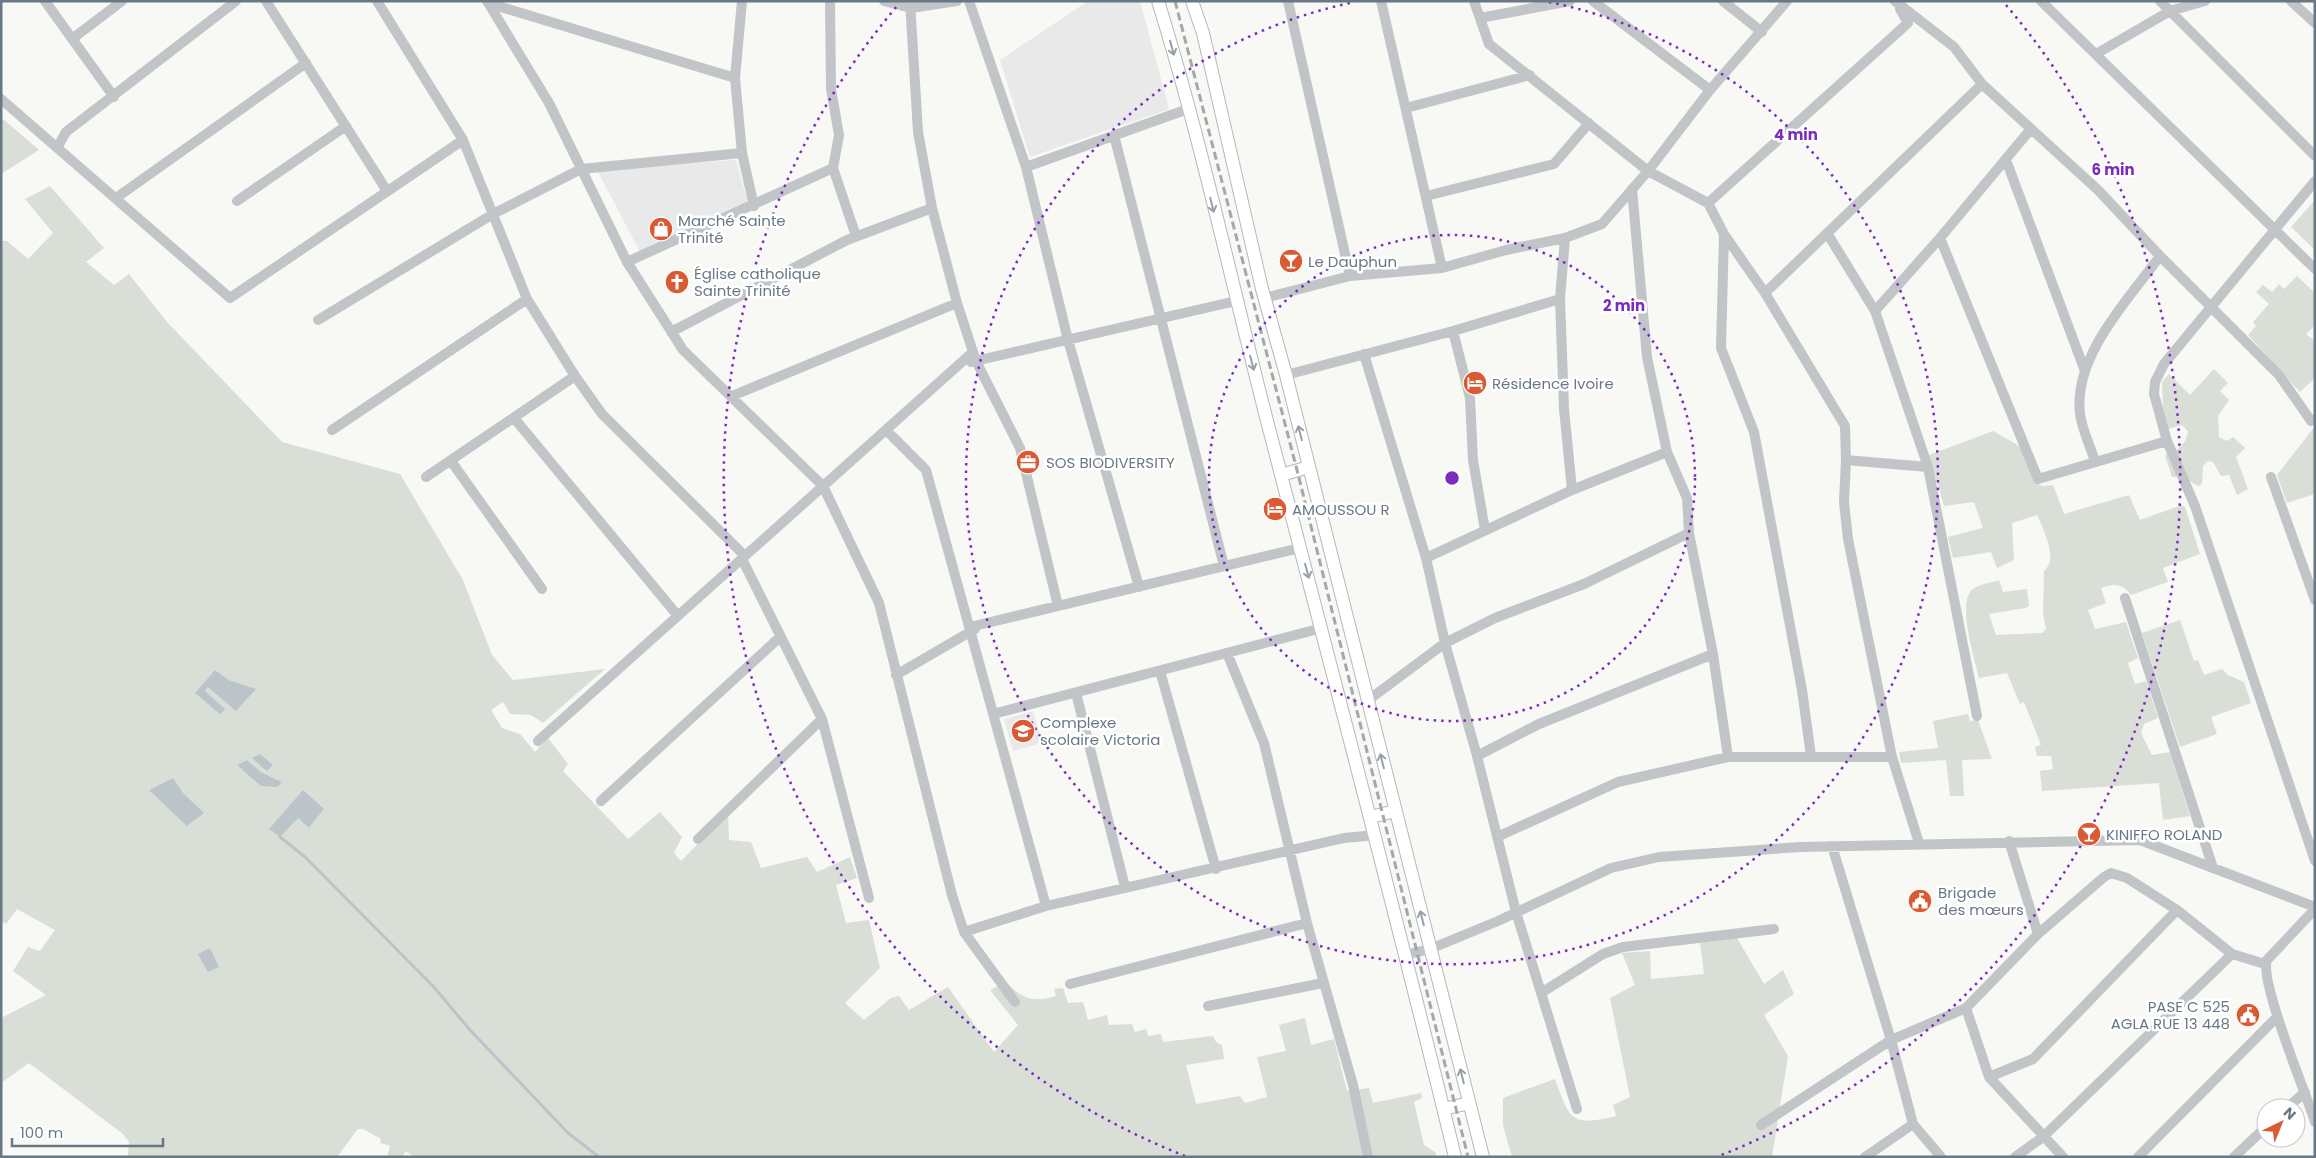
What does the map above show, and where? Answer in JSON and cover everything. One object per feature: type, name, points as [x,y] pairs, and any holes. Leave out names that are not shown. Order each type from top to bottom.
[{"type":"main road","points":[[1158,1],[1188,109],[1281,476],[1376,834],[1455,1157]]},
{"type":"main road","points":[[1192,1],[1203,33],[1264,298],[1286,375],[1483,1157]]},
{"type":"main road","points":[[1281,476],[1309,467]]},
{"type":"main road","points":[[1371,817],[1395,811]]},
{"type":"main road","points":[[1444,1109],[1469,1103]]},
{"type":"street","points":[[45,1],[114,97]]},
{"type":"street","points":[[72,39],[122,1]]},
{"type":"street","points":[[57,148],[66,132],[114,97],[236,1]]},
{"type":"street","points":[[266,1],[387,191]]},
{"type":"street","points":[[377,1],[464,140],[527,300],[575,376],[602,414],[743,558],[780,637],[822,719],[869,898]]},
{"type":"street","points":[[742,1],[735,78],[742,153],[754,206]]},
{"type":"street","points":[[830,1],[830,89],[839,135],[833,168],[856,236]]},
{"type":"street","points":[[884,1],[911,4],[957,1]]},
{"type":"street","points":[[969,1],[1026,167],[1068,340],[1139,587]]},
{"type":"street","points":[[1288,1],[1350,276]]},
{"type":"street","points":[[1382,1],[1442,268]]},
{"type":"street","points":[[1474,1],[1489,44],[1648,171],[1708,203],[1724,234],[1765,293],[1845,426],[1844,502],[1848,540],[1892,757],[1919,843]]},
{"type":"street","points":[[1480,18],[1570,1]]},
{"type":"street","points":[[1593,1],[1710,90]]},
{"type":"street","points":[[1723,1],[1762,32]]},
{"type":"street","points":[[1264,298],[1350,276],[1442,268],[1506,250],[1565,238],[1602,224],[1648,171],[1710,90],[1787,1]]},
{"type":"street","points":[[2042,1],[2273,230],[2315,269]]},
{"type":"street","points":[[2160,1],[2315,156]]},
{"type":"street","points":[[2096,54],[2170,11],[2205,1]]},
{"type":"street","points":[[2291,1],[2315,23]]},
{"type":"street","points":[[487,2],[735,78]]},
{"type":"street","points":[[487,2],[542,92],[627,262],[683,350],[824,486],[879,604],[952,896],[964,932],[1015,1002]]},
{"type":"street","points":[[1896,2],[1954,47],[1982,84],[2030,130],[2098,190],[2160,256],[2279,375],[2311,421],[2315,419]]},
{"type":"street","points":[[1708,203],[1908,23],[1896,2]]},
{"type":"street","points":[[911,4],[918,132],[932,208],[957,304],[975,357],[1020,448],[1058,606]]},
{"type":"street","points":[[116,198],[306,63]]},
{"type":"street","points":[[1406,108],[1530,75]]},
{"type":"street","points":[[1765,293],[1982,84]]},
{"type":"street","points":[[1,99],[230,298],[464,140]]},
{"type":"street","points":[[1026,167],[1188,109]]},
{"type":"street","points":[[1426,196],[1554,164],[1589,123]]},
{"type":"street","points":[[237,201],[346,126]]},
{"type":"street","points":[[1875,311],[1940,238],[2030,130]]},
{"type":"street","points":[[1114,136],[1224,566]]},
{"type":"street","points":[[318,320],[493,214],[582,169],[742,153]]},
{"type":"street","points":[[2006,160],[2085,371]]},
{"type":"street","points":[[627,262],[754,206],[833,168]]},
{"type":"street","points":[[2315,182],[2273,230],[2213,308],[2164,364],[2155,382],[2154,394],[2167,441],[2195,506],[2315,861]]},
{"type":"street","points":[[1632,189],[1647,357],[1667,452],[1687,498],[1689,533],[1713,654],[1728,757]]},
{"type":"street","points":[[671,332],[856,236],[932,208]]},
{"type":"street","points":[[1724,234],[1722,348],[1754,432],[1802,690],[1811,756]]},
{"type":"street","points":[[1827,234],[1875,311],[1928,467],[1977,716]]},
{"type":"street","points":[[1565,238],[1560,299],[1564,409],[1572,490]]},
{"type":"street","points":[[1940,238],[2038,479],[2167,441]]},
{"type":"street","points":[[2096,462],[2080,414],[2085,371],[2094,347],[2160,256]]},
{"type":"street","points":[[1286,375],[1453,331],[1560,299]]},
{"type":"street","points":[[332,430],[527,300]]},
{"type":"street","points":[[538,741],[959,365],[975,357],[1068,340],[1236,301]]},
{"type":"street","points":[[732,396],[957,304]]},
{"type":"street","points":[[1453,331],[1470,398],[1473,460],[1485,530]]},
{"type":"street","points":[[1364,354],[1426,558],[1445,643],[1478,756],[1516,912],[1577,1109]]},
{"type":"street","points":[[426,478],[575,376]]},
{"type":"street","points":[[514,418],[678,616]]},
{"type":"street","points":[[886,430],[926,470],[1046,906]]},
{"type":"street","points":[[1426,558],[1572,490],[1667,452]]},
{"type":"street","points":[[1846,460],[1928,467]]},
{"type":"street","points":[[451,461],[542,589]]},
{"type":"street","points":[[2271,476],[2315,600]]},
{"type":"street","points":[[1367,701],[1445,643],[1495,618],[1584,584],[1689,533]]},
{"type":"street","points":[[896,675],[984,624],[1300,548]]},
{"type":"street","points":[[2125,598],[2213,868]]},
{"type":"street","points":[[993,714],[1322,628]]},
{"type":"street","points":[[601,801],[780,637]]},
{"type":"street","points":[[1227,653],[1264,743],[1307,923],[1353,1085],[1368,1157]]},
{"type":"street","points":[[1478,756],[1539,724],[1713,654]]},
{"type":"street","points":[[1160,671],[1216,869]]},
{"type":"street","points":[[1076,693],[1125,887]]},
{"type":"street","points":[[698,839],[822,719]]},
{"type":"street","points":[[1497,837],[1618,782],[1728,757],[1892,757]]},
{"type":"street","points":[[964,932],[1046,906],[1125,887],[1216,869],[1344,838],[1376,834]]},
{"type":"street","points":[[1405,955],[1430,949],[1611,868],[1659,856],[1919,843],[2140,840],[2315,908],[2265,964]]},
{"type":"street","points":[[2009,842],[2038,934]]},
{"type":"street","points":[[1832,846],[1891,1040],[1913,1124],[1941,1157]]},
{"type":"street","points":[[1761,1125],[1891,1040],[1966,1008],[2038,934],[2111,873],[2127,878],[2177,910],[2232,954],[2265,964]]},
{"type":"street","points":[[1989,1077],[2033,1059],[2177,910]]},
{"type":"street","points":[[1070,984],[1307,923]]},
{"type":"street","points":[[1541,993],[1603,954],[1623,946],[1774,929]]},
{"type":"street","points":[[2015,1157],[2043,1137],[2232,954]]},
{"type":"street","points":[[2265,964],[2277,1017],[2315,1122]]},
{"type":"street","points":[[1208,1006],[1323,983]]},
{"type":"street","points":[[1966,1008],[1989,1077],[2063,1157]]},
{"type":"street","points":[[2138,1157],[2277,1017]]},
{"type":"street","points":[[2298,1098],[2305,1092]]},
{"type":"street","points":[[1865,1157],[1913,1124]]},
{"type":"street","points":[[2234,1157],[2256,1136]]},
{"type":"shaded area","points":[[1088,1],[1140,1],[1169,109],[1030,157],[1000,60]]},
{"type":"shaded area","points":[[3,119],[39,150],[1,174],[1,121]]},
{"type":"shaded area","name":"Marché Sainte Trinité","points":[[736,160],[748,203],[641,254],[597,170]]},
{"type":"shaded area","points":[[50,186],[104,248],[86,262],[114,285],[129,274],[167,322],[282,442],[400,474],[463,580],[492,655],[513,680],[605,669],[543,723],[531,715],[510,714],[503,702],[491,710],[502,728],[520,734],[535,752],[548,738],[568,764],[563,771],[628,839],[660,812],[682,837],[674,853],[681,861],[728,813],[729,840],[751,842],[761,868],[807,857],[817,872],[850,857],[857,878],[836,885],[846,923],[869,920],[880,968],[845,1003],[864,1020],[891,998],[899,996],[909,1010],[948,987],[994,1052],[1018,1025],[990,990],[1006,982],[1023,996],[1041,999],[1056,996],[1054,989],[1063,988],[1068,1003],[1083,1002],[1088,1020],[1107,1015],[1109,1025],[1132,1024],[1135,1032],[1146,1029],[1148,1036],[1161,1034],[1163,1042],[1213,1036],[1216,1042],[1222,1045],[1224,1059],[1186,1065],[1196,1104],[1240,1096],[1245,1103],[1267,1097],[1257,1057],[1286,1051],[1279,1025],[1305,1018],[1311,1045],[1334,1039],[1347,1091],[1369,1088],[1373,1103],[1421,1093],[1422,1098],[1414,1102],[1424,1145],[1435,1152],[1437,1157],[414,1157],[406,1151],[402,1157],[387,1157],[390,1146],[380,1143],[381,1139],[363,1129],[358,1129],[337,1157],[128,1157],[129,1142],[123,1134],[29,1063],[1,1083],[1,1018],[46,995],[13,971],[28,947],[40,951],[55,930],[17,909],[6,924],[1,921],[1,241],[7,241],[28,259],[53,233],[25,199]],"holes":[[[215,670],[229,680],[255,689],[208,687],[205,691]],[[247,760],[261,772],[281,781],[238,765]],[[173,778],[184,794],[149,790]],[[324,809],[309,828],[298,818]]]},
{"type":"shaded area","points":[[2315,200],[2315,250],[2291,227]]},
{"type":"shaded area","points":[[2297,276],[2315,293],[2315,325],[2306,334],[2315,341],[2315,378],[2300,392],[2248,335],[2256,326],[2253,322],[2269,304],[2256,292],[2263,285],[2272,292],[2279,284],[2284,289]]},
{"type":"shaded area","points":[[2214,369],[2228,383],[2220,391],[2229,400],[2218,416],[2219,437],[2227,441],[2233,437],[2245,448],[2236,457],[2248,489],[2237,495],[2229,475],[2221,476],[2213,462],[2208,461],[2203,466],[2202,484],[2198,486],[2182,476],[2172,477],[2165,455],[2183,444],[2188,431],[2182,425],[2164,428],[2162,382],[2169,374],[2190,395]]},
{"type":"shaded area","points":[[2315,426],[2315,494],[2287,503],[2277,475]]},
{"type":"shaded area","points":[[1993,431],[2016,444],[2022,450],[2034,483],[2043,486],[2053,485],[2064,514],[2129,495],[2140,520],[2182,505],[2185,507],[2200,554],[2163,568],[2168,582],[2131,595],[2118,586],[2110,585],[2101,588],[2106,603],[2088,610],[2095,629],[2126,622],[2138,658],[2128,663],[2135,684],[2146,681],[2158,718],[2144,724],[2141,733],[2152,755],[2170,752],[2190,816],[2163,820],[2159,783],[2042,791],[2040,771],[2053,769],[2051,756],[2037,756],[2035,747],[2041,745],[2024,702],[2020,704],[2007,673],[1979,678],[1966,618],[1968,596],[1976,587],[1999,580],[2003,592],[2027,589],[2029,606],[1989,614],[1996,635],[2042,633],[2046,629],[2043,614],[2044,571],[2050,559],[2046,536],[2037,515],[2012,523],[2014,560],[1997,568],[1991,552],[1953,558],[1948,537],[1983,528],[1974,502],[1944,506],[1929,455]]},
{"type":"shaded area","points":[[2180,620],[2194,661],[2198,660],[2204,675],[2222,669],[2228,675],[2244,682],[2251,703],[2211,717],[2217,734],[2180,747],[2142,633]]},
{"type":"shaded area","points":[[215,670],[229,680],[256,689],[236,711],[208,687],[205,691],[225,709],[220,714],[195,693]]},
{"type":"shaded area","name":"Complexe scolaire Victoria","points":[[1033,711],[1042,743],[1013,751],[1004,719]]},
{"type":"shaded area","points":[[1968,714],[1970,721],[1978,720],[1992,759],[1962,760],[1964,796],[1950,796],[1946,760],[1901,763],[1899,752],[1938,748],[1933,721]]},
{"type":"shaded area","points":[[260,754],[273,765],[267,771],[252,758]]},
{"type":"shaded area","points":[[247,760],[261,772],[282,782],[277,787],[261,786],[237,765]]},
{"type":"shaded area","points":[[173,778],[184,794],[204,813],[187,826],[149,790]]},
{"type":"shaded area","points":[[303,790],[324,809],[309,828],[298,818],[280,837],[269,829]]},
{"type":"shaded area","points":[[1737,938],[1764,984],[1783,970],[1794,994],[1764,1015],[1788,1056],[1772,1157],[1512,1157],[1503,1125],[1503,1098],[1555,1079],[1569,1112],[1580,1120],[1589,1121],[1616,1116],[1613,1105],[1630,1097],[1610,998],[1635,985],[1622,953],[1650,951],[1651,979],[1704,974],[1700,943]]},
{"type":"shaded area","points":[[210,948],[219,967],[208,972],[198,954]]},
{"type":"waterway","points":[[280,837],[305,857],[433,986],[470,1030],[568,1133],[599,1157]]},
{"type":"railway","points":[[1175,1],[1297,470],[1468,1157]]},
{"type":"place","name":"Marché Sainte Trinité","points":[[661,229]]},
{"type":"place","name":"Le Dauphun","points":[[1291,261]]},
{"type":"place","name":"Église catholique Sainte Trinité","points":[[677,282]]},
{"type":"place","name":"Résidence Ivoire","points":[[1475,383]]},
{"type":"place","name":"SOS BIODIVERSITY","points":[[1028,462]]},
{"type":"place","name":"AMOUSSOU R","points":[[1275,509]]},
{"type":"place","name":"Complexe scolaire Victoria","points":[[1023,731]]},
{"type":"place","name":"KINIFFO ROLAND","points":[[2089,834]]},
{"type":"place","name":"Brigade des mœurs","points":[[1920,901]]},
{"type":"place","name":"PASE C 525 AGLA RUE 13 448","points":[[2248,1015]]}]
